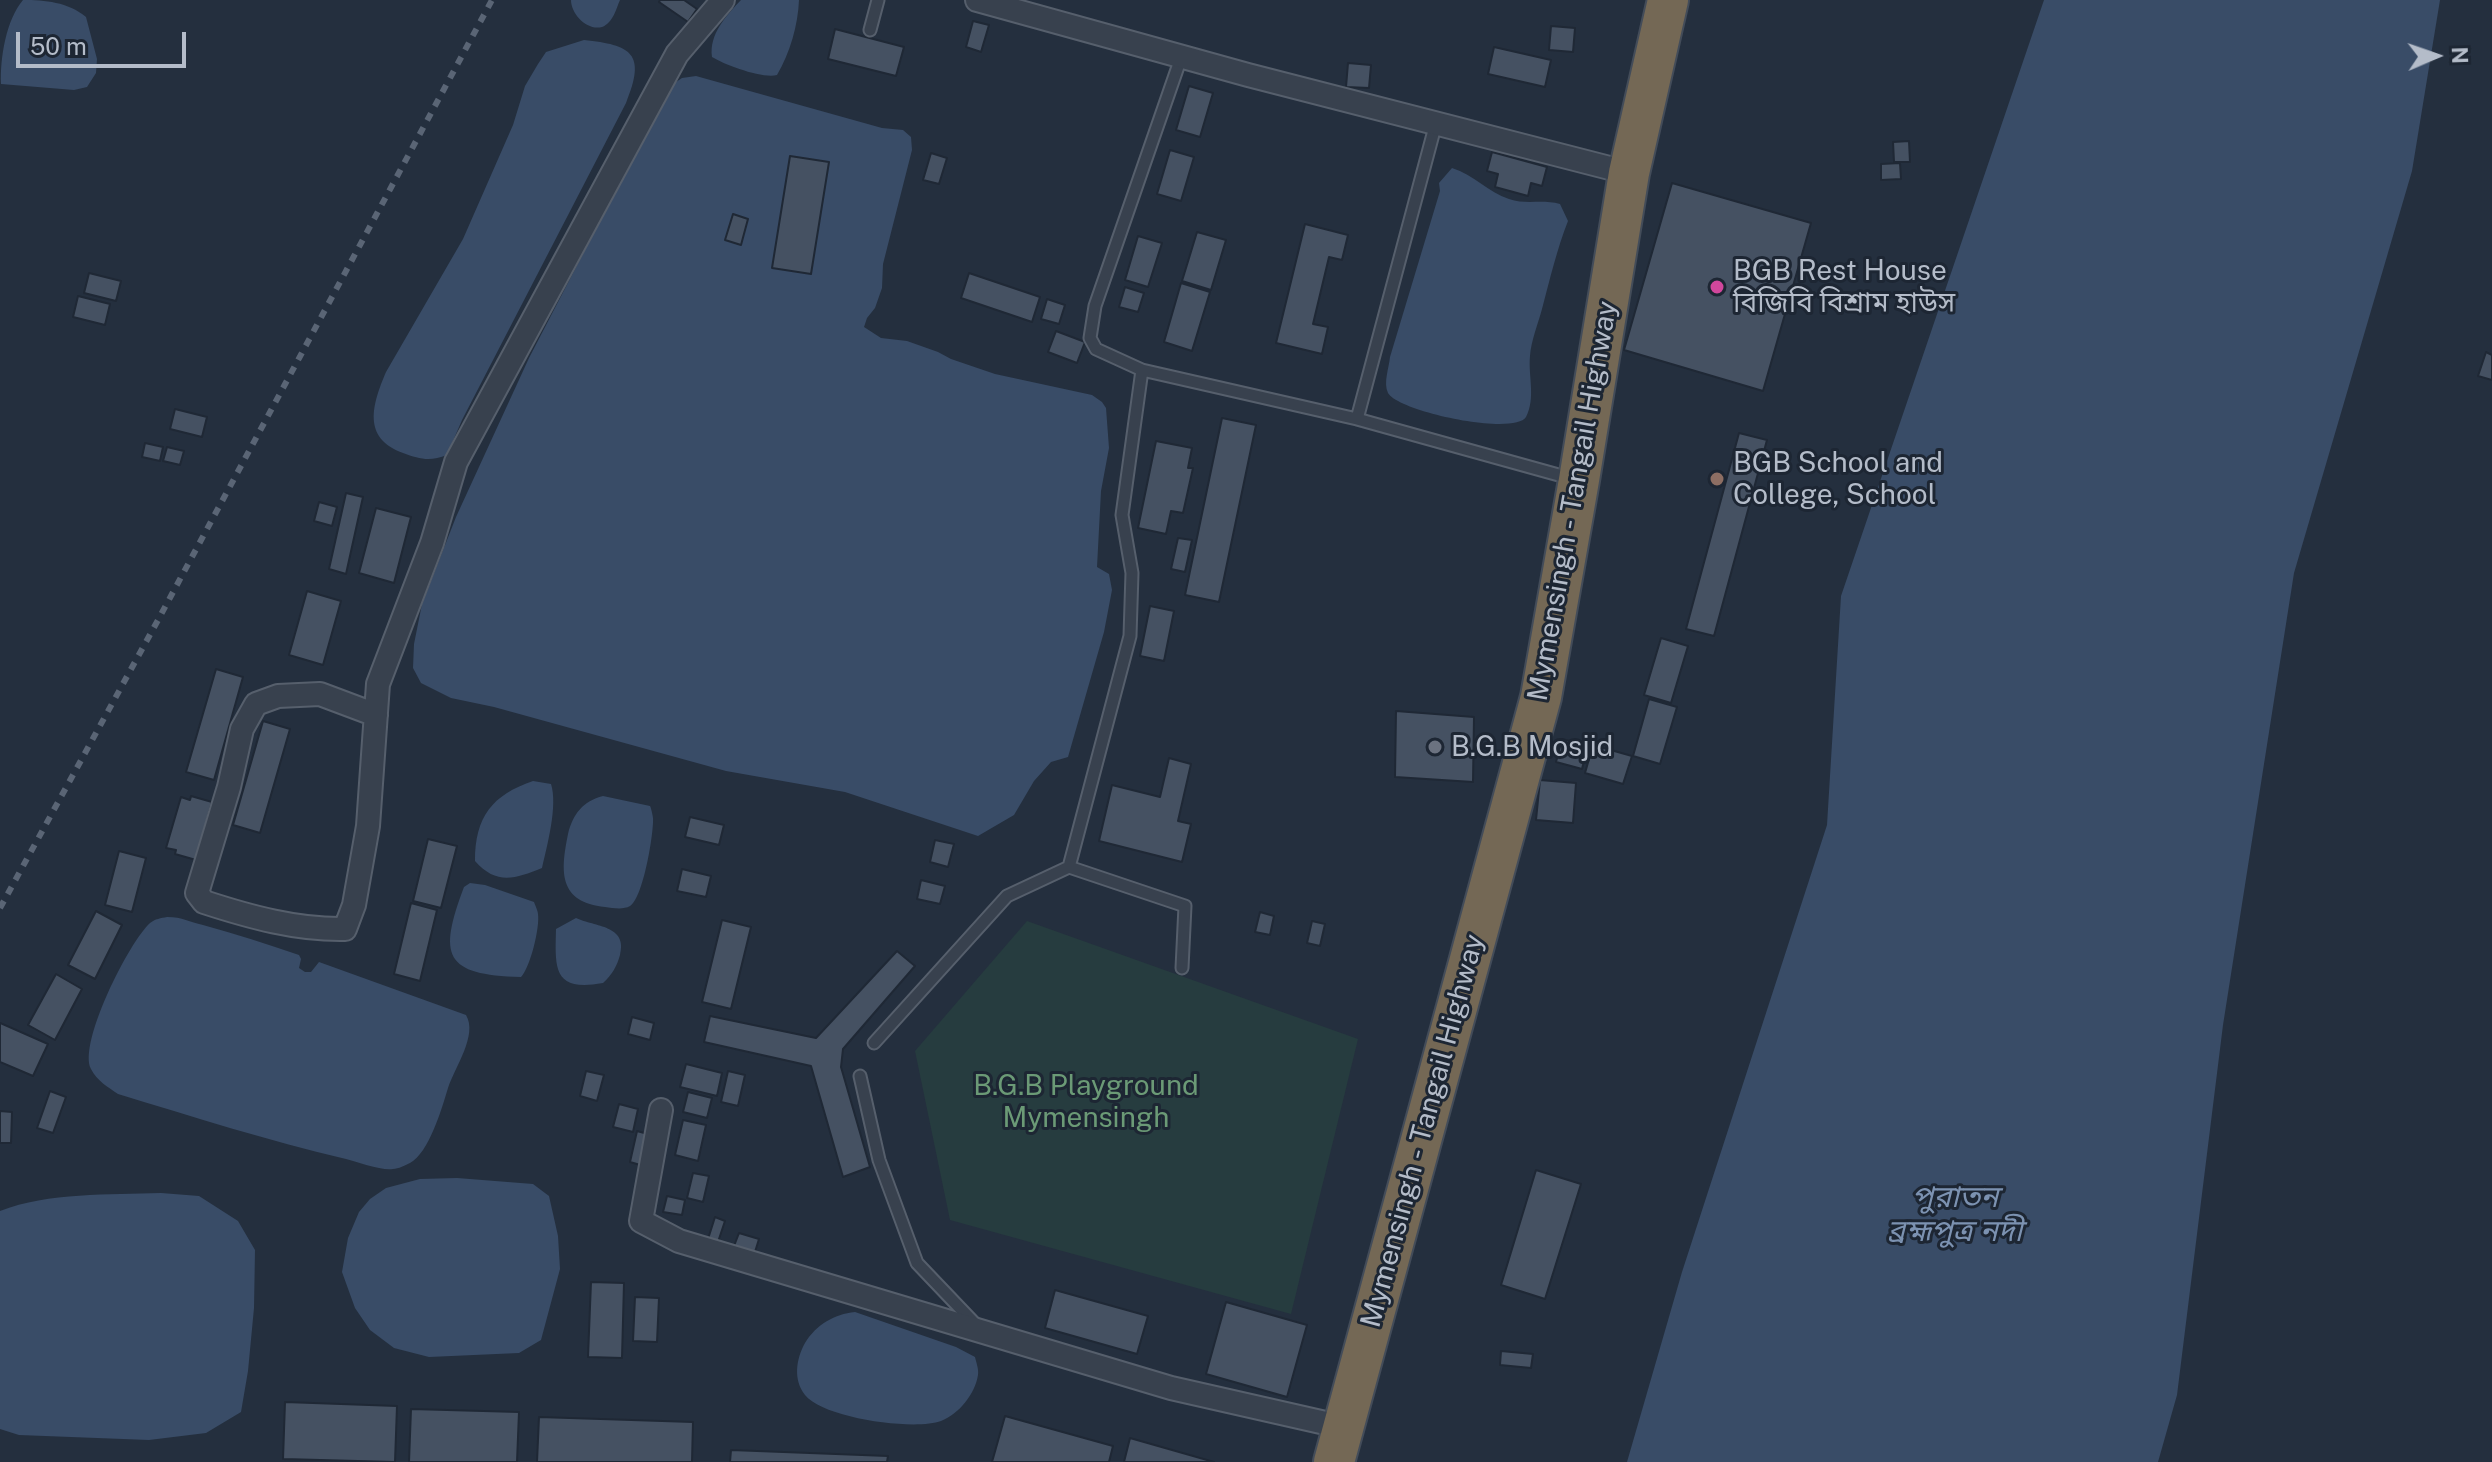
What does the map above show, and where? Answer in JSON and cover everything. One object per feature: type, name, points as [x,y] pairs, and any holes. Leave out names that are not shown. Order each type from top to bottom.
[{"type":"highway","name":"Mymensingh - Tangail Highway","points":[[1338,1444],[1541,697],[1629,173],[1668,0]]},
{"type":"street","points":[[376,715],[320,694],[278,696],[256,704],[242,729],[229,787],[203,869],[197,893],[204,902],[279,923],[345,929],[354,905],[368,826],[376,715],[378,684],[432,543],[456,462],[677,54],[723,0]]},
{"type":"street","points":[[977,0],[1248,75],[1629,173]]},
{"type":"street","points":[[661,1110],[641,1221],[679,1241],[1171,1388],[1338,1444]]},
{"type":"lane","points":[[870,30],[878,0]]},
{"type":"lane","points":[[1182,55],[1095,306],[1090,338],[1096,349],[1142,370],[1357,419],[1579,480]]},
{"type":"lane","points":[[1357,419],[1436,123]]},
{"type":"lane","points":[[1069,867],[1130,636],[1132,573],[1122,515],[1142,370]]},
{"type":"lane","points":[[874,1043],[1007,896],[1069,867],[1185,906],[1182,968]]},
{"type":"lane","points":[[860,1076],[879,1160],[917,1263],[984,1333]]},
{"type":"green space","name":"B.G.B Playground Mymensingh","points":[[1027,921],[1358,1039],[1291,1314],[950,1220],[915,1051]]},
{"type":"water","points":[[23,0],[56,3],[86,17],[97,59],[96,73],[87,87],[74,90],[1,84],[5,40],[12,18]]},
{"type":"water","points":[[571,0],[620,0],[609,22],[596,28],[581,20]]},
{"type":"water","points":[[741,0],[799,0],[792,39],[777,75],[754,73],[712,57],[716,33]]},
{"type":"water","name":"পুরাতন ব্রহ্মপুত্র নদী","points":[[2044,0],[2440,0],[2412,171],[2294,573],[2223,1025],[2177,1395],[2158,1462],[1627,1462],[1682,1272],[1827,825],[1841,596]]},
{"type":"water","points":[[584,40],[613,45],[630,55],[635,73],[626,103],[462,420],[447,455],[425,459],[403,453],[381,439],[376,429],[374,408],[386,372],[463,239],[513,125],[525,86],[538,64],[546,52]]},
{"type":"water","points":[[696,76],[882,128],[903,130],[911,137],[912,150],[883,264],[882,288],[864,327],[881,338],[907,341],[995,374],[1092,395],[1106,408],[1109,448],[1101,491],[1097,567],[1109,574],[1112,590],[1104,632],[1068,757],[1051,762],[1034,781],[1014,815],[978,836],[845,792],[726,771],[451,698],[421,683],[413,668],[422,604],[456,517],[529,358],[670,86],[682,78]]},
{"type":"water","points":[[1452,168],[1509,199],[1560,204],[1568,221],[1532,344],[1529,410],[1526,417],[1517,422],[1480,423],[1433,414],[1397,400],[1388,393],[1386,380],[1390,357],[1440,191],[1439,183]]},
{"type":"water","points":[[533,781],[551,784],[553,793],[551,826],[542,868],[514,877],[498,877],[475,861],[478,832],[497,801]]},
{"type":"water","points":[[603,796],[650,806],[653,816],[643,879],[635,901],[624,908],[590,904],[579,899],[571,892],[564,873],[565,848],[573,820],[584,805]]},
{"type":"water","points":[[470,883],[534,902],[538,914],[536,938],[521,977],[476,972],[462,966],[454,957],[450,945],[451,930],[464,887]]},
{"type":"water","points":[[167,917],[299,955],[299,968],[305,972],[311,972],[319,962],[466,1015],[469,1032],[464,1051],[434,1129],[417,1158],[397,1168],[376,1168],[118,1094],[100,1080],[91,1069],[89,1056],[98,1016],[141,934],[152,922]]},
{"type":"water","points":[[576,918],[615,932],[619,938],[619,959],[612,974],[603,983],[574,984],[560,974],[556,929]]},
{"type":"water","points":[[457,1178],[533,1184],[549,1196],[558,1236],[560,1269],[541,1340],[519,1353],[429,1357],[394,1348],[370,1330],[355,1308],[342,1272],[348,1238],[359,1212],[370,1199],[386,1188],[420,1179]]},
{"type":"water","points":[[161,1193],[199,1196],[238,1221],[255,1250],[254,1308],[241,1412],[206,1433],[149,1440],[19,1435],[0,1429],[0,1211],[59,1197]]},
{"type":"water","points":[[855,1312],[956,1347],[975,1357],[978,1375],[973,1389],[954,1414],[928,1424],[891,1423],[830,1410],[805,1395],[797,1369],[805,1343],[826,1322]]},
{"type":"building","points":[[660,0],[684,0],[697,9],[688,22]]},
{"type":"building","points":[[973,21],[989,25],[981,52],[966,47]]},
{"type":"building","points":[[1551,26],[1575,28],[1573,52],[1549,50]]},
{"type":"building","points":[[835,29],[904,47],[896,76],[828,59]]},
{"type":"building","points":[[1494,47],[1551,60],[1545,87],[1488,74]]},
{"type":"building","points":[[1348,63],[1371,65],[1369,88],[1346,87]]},
{"type":"building","points":[[1189,86],[1213,93],[1200,137],[1176,130]]},
{"type":"building","points":[[1909,141],[1910,162],[1894,162],[1893,142]]},
{"type":"building","points":[[1170,150],[1194,157],[1181,201],[1157,194]]},
{"type":"building","points":[[1492,152],[1547,167],[1542,186],[1531,183],[1528,196],[1495,187],[1498,174],[1487,171]]},
{"type":"building","points":[[931,153],[947,158],[939,184],[923,180]]},
{"type":"building","points":[[790,156],[829,162],[811,274],[772,268]]},
{"type":"building","points":[[1900,163],[1901,179],[1881,180],[1881,164]]},
{"type":"building","name":"BGB Rest House বিজিবি বিশ্রাম হাউস","points":[[1672,183],[1811,223],[1763,391],[1624,350]]},
{"type":"building","points":[[733,214],[748,219],[741,245],[725,240]]},
{"type":"building","points":[[1305,224],[1348,235],[1342,260],[1329,257],[1313,324],[1328,327],[1322,354],[1276,343]]},
{"type":"building","points":[[1197,232],[1226,240],[1211,290],[1182,281]]},
{"type":"building","points":[[1138,236],[1162,243],[1148,287],[1125,280]]},
{"type":"building","points":[[89,273],[121,281],[116,301],[84,293]]},
{"type":"building","points":[[969,273],[1040,297],[1032,322],[961,298]]},
{"type":"building","points":[[1181,283],[1210,292],[1192,351],[1164,342]]},
{"type":"building","points":[[1125,287],[1144,293],[1138,312],[1119,307]]},
{"type":"building","points":[[78,296],[110,304],[105,325],[73,317]]},
{"type":"building","points":[[1047,299],[1065,305],[1059,324],[1041,319]]},
{"type":"building","points":[[1056,331],[1085,342],[1077,363],[1048,352]]},
{"type":"building","points":[[2486,352],[2492,355],[2492,380],[2478,376]]},
{"type":"building","points":[[175,409],[207,417],[202,437],[170,429]]},
{"type":"building","points":[[1222,418],[1256,425],[1219,602],[1185,595]]},
{"type":"building","points":[[1739,433],[1767,440],[1714,636],[1686,629]]},
{"type":"building","points":[[1156,441],[1192,448],[1188,468],[1193,468],[1183,513],[1171,511],[1166,534],[1138,528]]},
{"type":"building","points":[[145,443],[163,447],[160,461],[142,457]]},
{"type":"building","points":[[167,447],[184,451],[180,465],[163,461]]},
{"type":"building","points":[[346,493],[363,497],[346,574],[329,569]]},
{"type":"building","points":[[319,502],[337,507],[332,526],[314,521]]},
{"type":"building","points":[[376,508],[411,517],[394,583],[359,573]]},
{"type":"building","points":[[1178,538],[1192,540],[1185,572],[1171,569]]},
{"type":"building","points":[[307,591],[341,601],[323,665],[289,655]]},
{"type":"building","points":[[1150,606],[1174,611],[1164,661],[1140,656]]},
{"type":"building","points":[[1661,638],[1688,646],[1671,703],[1644,695]]},
{"type":"building","points":[[216,669],[243,677],[214,780],[186,772]]},
{"type":"building","points":[[1649,699],[1677,707],[1660,764],[1633,756]]},
{"type":"building","name":"B.G.B Mosjid","points":[[1396,711],[1474,717],[1473,782],[1395,777]]},
{"type":"building","points":[[263,721],[290,729],[260,833],[233,825]]},
{"type":"building","points":[[1562,739],[1588,745],[1582,769],[1556,762]]},
{"type":"building","points":[[1593,745],[1632,756],[1623,784],[1585,773]]},
{"type":"building","points":[[1169,758],[1191,764],[1178,821],[1191,824],[1182,862],[1099,841],[1112,785],[1160,797]]},
{"type":"building","points":[[1540,780],[1576,783],[1573,823],[1536,820]]},
{"type":"building","points":[[191,796],[212,802],[196,860],[166,848],[181,797],[190,800]]},
{"type":"building","points":[[690,817],[724,825],[719,845],[685,837]]},
{"type":"building","points":[[428,839],[457,846],[441,908],[413,901]]},
{"type":"building","points":[[935,840],[954,844],[948,867],[930,862]]},
{"type":"building","points":[[119,851],[146,858],[132,912],[105,905]]},
{"type":"building","points":[[682,869],[711,876],[706,897],[677,891]]},
{"type":"building","points":[[921,880],[945,886],[940,904],[917,899]]},
{"type":"building","points":[[411,903],[437,910],[420,981],[394,974]]},
{"type":"building","points":[[96,911],[122,925],[95,979],[68,965]]},
{"type":"building","points":[[1260,912],[1274,916],[1270,935],[1255,932]]},
{"type":"building","points":[[722,920],[751,927],[731,1009],[702,1002]]},
{"type":"building","points":[[1312,921],[1325,924],[1320,946],[1307,943]]},
{"type":"building","points":[[897,951],[915,966],[843,1049],[841,1067],[870,1167],[843,1177],[811,1066],[704,1042],[710,1016],[816,1038]]},
{"type":"building","points":[[56,974],[82,989],[55,1040],[28,1025]]},
{"type":"building","points":[[632,1017],[654,1023],[650,1040],[628,1034]]},
{"type":"building","points":[[0,1023],[48,1044],[33,1076],[0,1062]]},
{"type":"building","points":[[686,1064],[722,1073],[717,1096],[680,1087]]},
{"type":"building","points":[[586,1071],[604,1075],[597,1101],[580,1096]]},
{"type":"building","points":[[728,1071],[745,1075],[738,1106],[721,1102]]},
{"type":"building","points":[[50,1091],[66,1097],[53,1133],[37,1128]]},
{"type":"building","points":[[688,1092],[712,1098],[707,1118],[683,1112]]},
{"type":"building","points":[[619,1104],[638,1109],[633,1132],[613,1127]]},
{"type":"building","points":[[0,1111],[12,1112],[11,1143],[0,1143]]},
{"type":"building","points":[[683,1120],[706,1125],[698,1161],[675,1155]]},
{"type":"building","points":[[637,1131],[655,1136],[647,1167],[630,1162]]},
{"type":"building","points":[[1536,1170],[1581,1184],[1545,1299],[1501,1285]]},
{"type":"building","points":[[693,1173],[709,1176],[703,1202],[687,1198]]},
{"type":"building","points":[[667,1196],[685,1200],[682,1215],[663,1212]]},
{"type":"building","points":[[715,1217],[725,1221],[718,1242],[708,1239]]},
{"type":"building","points":[[739,1233],[759,1239],[755,1252],[734,1246]]},
{"type":"building","points":[[591,1282],[624,1283],[622,1358],[588,1357]]},
{"type":"building","points":[[1055,1290],[1148,1316],[1137,1354],[1045,1328]]},
{"type":"building","points":[[635,1297],[659,1298],[657,1342],[633,1341]]},
{"type":"building","points":[[1226,1302],[1307,1325],[1287,1397],[1206,1374]]},
{"type":"building","points":[[1501,1351],[1533,1354],[1531,1368],[1500,1365]]},
{"type":"building","points":[[285,1402],[397,1406],[395,1462],[283,1459]]},
{"type":"building","points":[[411,1409],[519,1412],[517,1462],[409,1462]]},
{"type":"building","points":[[1005,1416],[1113,1446],[1109,1462],[992,1462]]},
{"type":"building","points":[[539,1417],[693,1422],[692,1462],[537,1462]]},
{"type":"building","points":[[1130,1438],[1214,1462],[1124,1462]]},
{"type":"building","points":[[731,1450],[888,1456],[887,1462],[730,1462]]},
{"type":"railway","points":[[0,908],[492,0]]},
{"type":"place","name":"BGB Rest House বিজিবি বিশ্রাম হাউস","points":[[1717,287]]},
{"type":"place","name":"BGB School and College, School","points":[[1717,479]]},
{"type":"place","name":"B.G.B Mosjid","points":[[1435,747]]}]
